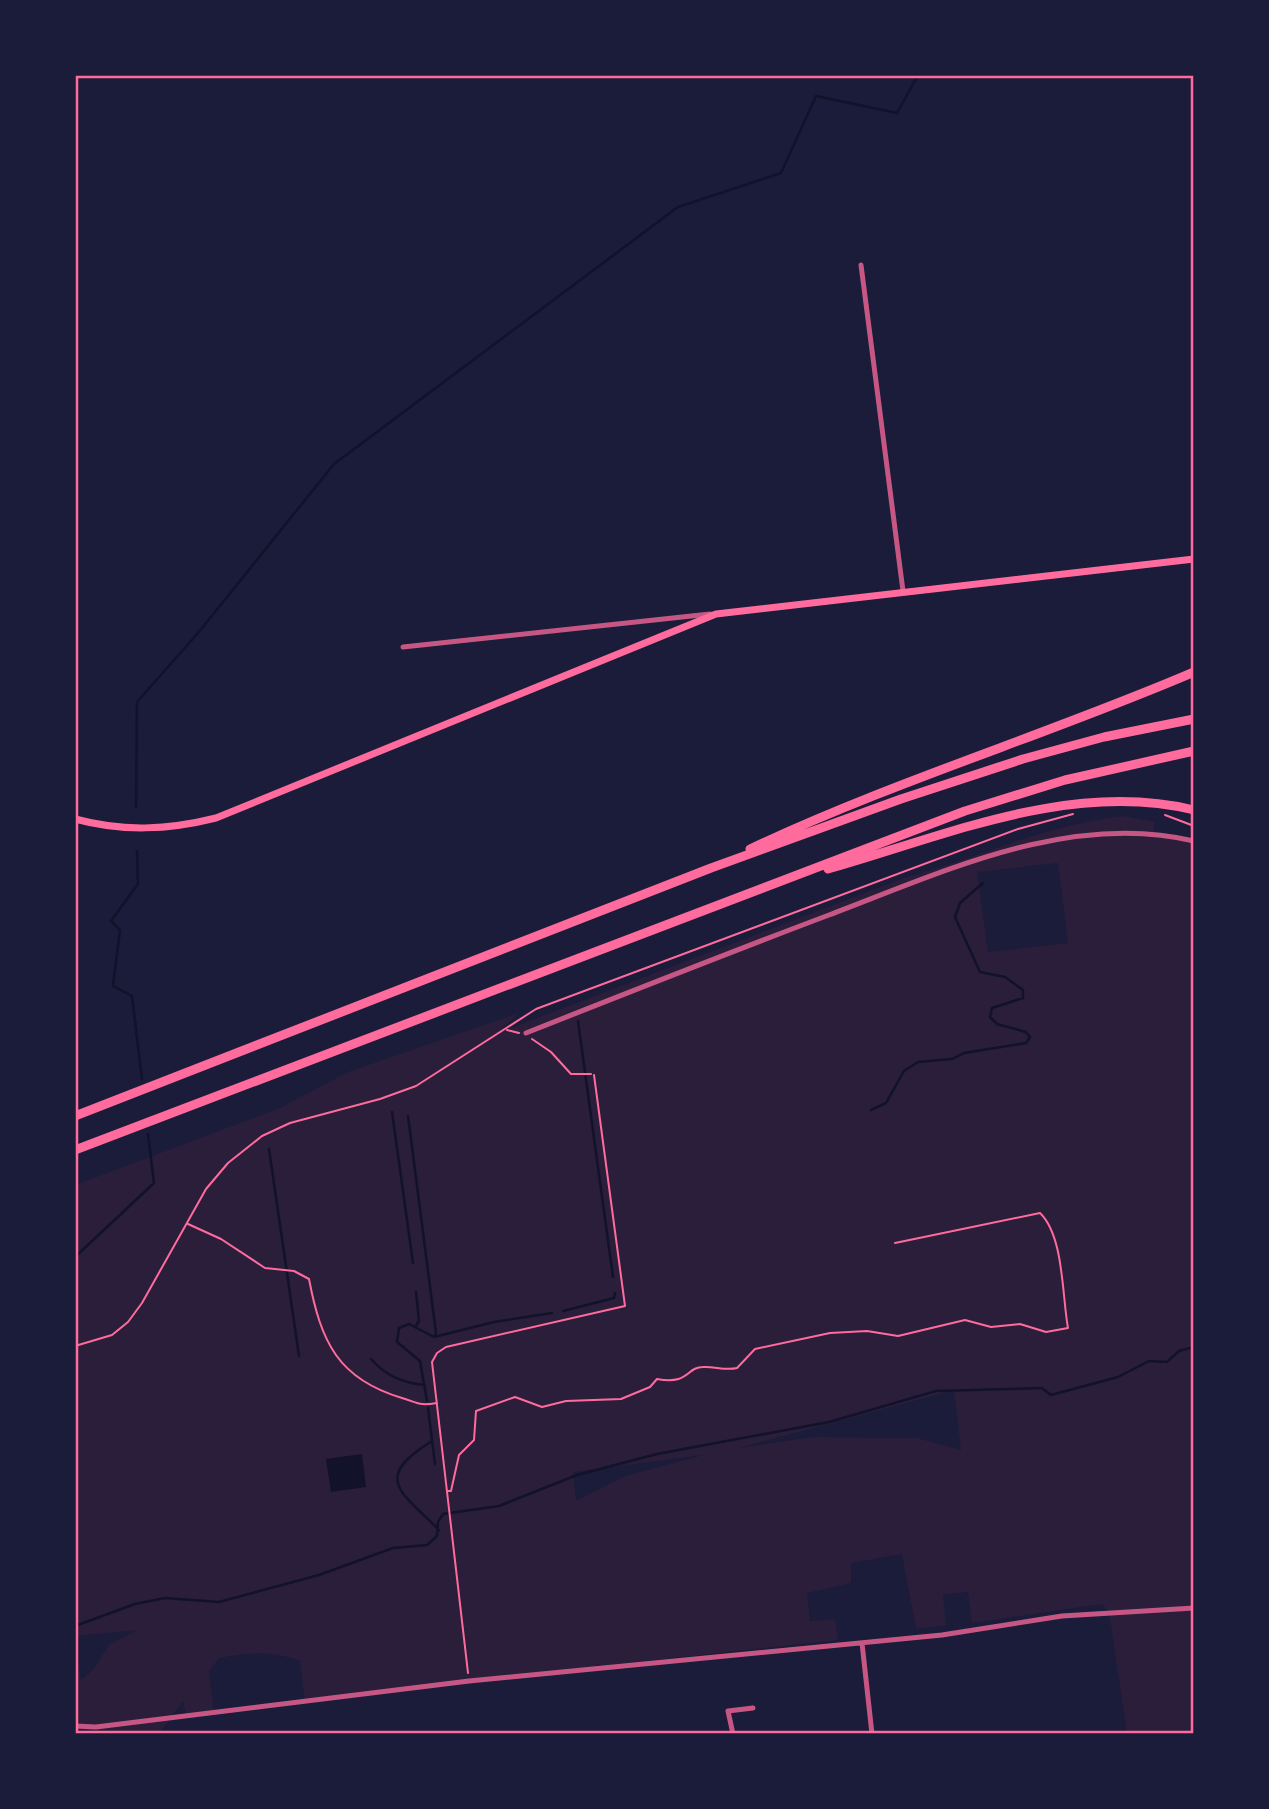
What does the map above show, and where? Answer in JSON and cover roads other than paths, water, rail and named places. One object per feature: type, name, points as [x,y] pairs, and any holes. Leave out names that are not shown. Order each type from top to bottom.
[{"type":"highway","points":[[711,868],[836,811],[1090,716],[1194,672]]},
{"type":"highway","points":[[75,1116],[711,868],[1023,759],[1104,737],[1194,719]]},
{"type":"highway","points":[[75,1150],[965,811],[1065,780],[1194,751]]},
{"type":"highway","points":[[769,885],[984,824],[1072,804],[1098,800],[1150,801],[1194,810]]},
{"type":"main road","points":[[75,819],[114,827],[156,829],[216,818],[716,614],[1194,559]]},
{"type":"street","points":[[860,265],[903,591]]},
{"type":"street","points":[[403,647],[716,614]]},
{"type":"street","points":[[526,1033],[798,926],[1003,854],[1109,832],[1134,831],[1194,841]]},
{"type":"street","points":[[75,1726],[96,1727],[469,1681],[967,1632],[1062,1616],[1194,1608]]},
{"type":"street","points":[[862,1643],[872,1734]]},
{"type":"street","points":[[733,1734],[728,1711],[753,1708]]},
{"type":"waterway","points":[[136,807],[137,702],[198,633],[334,464],[678,207],[781,173],[816,96],[897,113],[918,75]]},
{"type":"waterway","points":[[137,851],[138,884],[111,921],[120,930],[113,986],[132,996],[142,1079]]},
{"type":"waterway","points":[[871,1110],[886,1103],[904,1071],[918,1062],[952,1059],[964,1053],[1026,1043],[1030,1037],[1026,1032],[997,1024],[990,1017],[992,1008],[1023,998],[1023,990],[1005,977],[980,972],[955,917],[960,903],[983,883]]},
{"type":"waterway","points":[[578,1021],[613,1277]]},
{"type":"waterway","points":[[392,1112],[413,1263]]},
{"type":"waterway","points":[[408,1116],[436,1333],[434,1337]]},
{"type":"waterway","points":[[75,1257],[154,1183],[148,1134]]},
{"type":"waterway","points":[[269,1149],[299,1356]]},
{"type":"waterway","points":[[416,1292],[419,1321],[416,1326]]},
{"type":"waterway","points":[[563,1311],[614,1298],[615,1293]]},
{"type":"waterway","points":[[427,1401],[420,1361],[397,1342],[399,1328],[409,1324],[434,1337],[494,1322],[552,1313]]},
{"type":"waterway","points":[[75,1626],[135,1604],[165,1598],[219,1602],[319,1575],[393,1548],[427,1545],[437,1536],[438,1522],[443,1514],[499,1506],[577,1475],[657,1454],[829,1422],[936,1391],[1042,1388],[1051,1395],[1118,1377],[1149,1361],[1167,1362],[1179,1351],[1194,1347]]},
{"type":"waterway","points":[[371,1359],[395,1378],[425,1385]]},
{"type":"waterway","points":[[428,1408],[435,1464]]},
{"type":"waterway","points":[[432,1441],[413,1454],[397,1476],[405,1496],[439,1530]]}]
